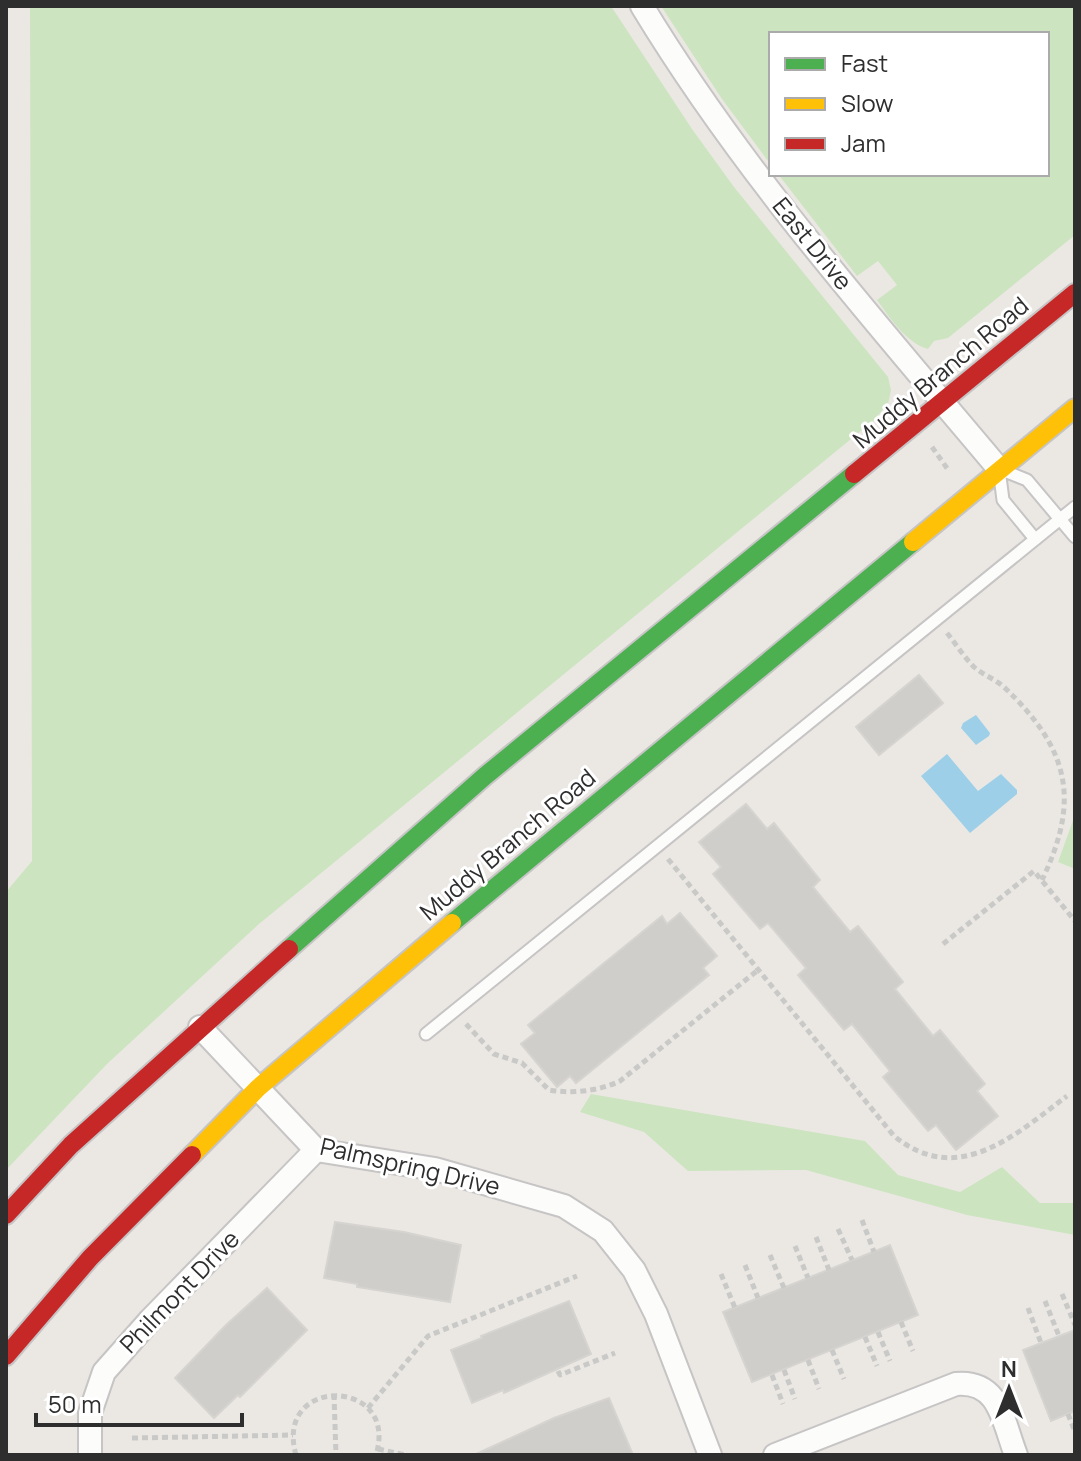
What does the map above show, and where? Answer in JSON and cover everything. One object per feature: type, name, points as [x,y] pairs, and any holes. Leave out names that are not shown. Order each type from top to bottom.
[{"type":"main road","name":"Muddy Branch Road","points":[[6,1215],[71,1145],[485,776],[1075,293]]},
{"type":"main road","name":"Muddy Branch Road","points":[[6,1356],[90,1258],[258,1088],[407,959],[1075,408]]},
{"type":"street","name":"East Drive","points":[[642,6],[726,134],[794,223],[999,469]]},
{"type":"street","name":"Palmspring Drive","points":[[200,1027],[316,1150],[450,1173],[564,1206],[603,1231],[634,1270],[656,1314],[710,1455]]},
{"type":"street","name":"Philmont Drive","points":[[90,1455],[90,1413],[104,1372],[151,1319],[316,1150]]},
{"type":"street","points":[[775,1455],[956,1384],[968,1383],[980,1385],[995,1401],[1016,1455]]},
{"type":"lane","points":[[1035,539],[1003,500],[999,469],[1027,480],[1075,537]]},
{"type":"lane","points":[[426,1034],[1075,507]]},
{"type":"path","points":[[929,443],[949,471]]},
{"type":"path","points":[[947,633],[972,665],[1005,688],[1049,738],[1066,767],[1072,788]]},
{"type":"path","points":[[1042,880],[1059,852],[1069,823]]},
{"type":"path","points":[[658,846],[894,1136],[920,1151],[954,1157],[973,1156],[1017,1134],[1067,1096]]},
{"type":"path","points":[[943,944],[1034,871],[1075,921]]},
{"type":"path","points":[[455,1010],[494,1054],[522,1063],[549,1090],[605,1088],[620,1081],[758,970]]},
{"type":"path","points":[[862,1220],[874,1252]]},
{"type":"path","points":[[838,1229],[852,1260]]},
{"type":"path","points":[[816,1237],[829,1270]]},
{"type":"path","points":[[795,1246],[808,1278]]},
{"type":"path","points":[[770,1255],[784,1288]]},
{"type":"path","points":[[745,1265],[758,1298]]},
{"type":"path","points":[[721,1274],[735,1308]]},
{"type":"path","points":[[368,1408],[428,1336],[577,1276]]},
{"type":"path","points":[[1062,1294],[1075,1325]]},
{"type":"path","points":[[1045,1301],[1059,1336]]},
{"type":"path","points":[[1028,1308],[1041,1343]]},
{"type":"path","points":[[901,1322],[913,1351]]},
{"type":"path","points":[[878,1332],[890,1361]]},
{"type":"path","points":[[865,1337],[877,1366]]},
{"type":"path","points":[[832,1350],[844,1379]]},
{"type":"path","points":[[558,1371],[560,1375],[615,1353]]},
{"type":"path","points":[[808,1360],[819,1389]]},
{"type":"path","points":[[784,1370],[795,1399]]},
{"type":"path","points":[[772,1375],[783,1404]]},
{"type":"path","points":[[334,1394],[336,1455]]},
{"type":"path","points":[[296,1455],[293,1435],[299,1416],[320,1397],[334,1394],[348,1396],[368,1408],[378,1425],[377,1452],[406,1455]]},
{"type":"path","points":[[1068,1414],[1075,1432]]},
{"type":"path","points":[[132,1438],[293,1435]]},
{"type":"green space","points":[[30,6],[611,6],[734,187],[888,377],[891,390],[888,404],[873,421],[259,924],[107,1064],[6,1170],[6,892],[32,861]]},
{"type":"green space","points":[[661,6],[1075,6],[1075,235],[948,338],[934,341],[928,349],[899,329],[877,300],[897,285],[878,261],[857,276],[780,176],[1049,176],[1049,32],[769,32],[769,162],[722,99]]},
{"type":"green space","points":[[1075,815],[1075,869],[1058,862]]},
{"type":"green space","points":[[591,1094],[865,1141],[898,1175],[960,1192],[1002,1167],[1040,1203],[1075,1203],[1075,1235],[967,1215],[806,1170],[688,1171],[644,1132],[580,1112]]},
{"type":"water","points":[[976,715],[990,733],[976,745],[961,728],[963,723]]},
{"type":"water","points":[[947,754],[978,791],[1001,774],[1017,790],[1017,794],[970,833],[921,776]]},
{"type":"building","points":[[919,675],[943,703],[879,755],[856,727]]},
{"type":"building","points":[[746,804],[767,829],[774,823],[820,880],[813,887],[850,932],[858,926],[903,982],[895,989],[933,1036],[940,1030],[985,1084],[977,1091],[998,1116],[956,1150],[936,1125],[928,1131],[883,1077],[890,1071],[852,1024],[844,1030],[798,975],[806,968],[768,923],[760,929],[713,874],[721,867],[699,842]]},
{"type":"building","points":[[680,913],[717,956],[703,968],[709,975],[576,1083],[570,1076],[557,1087],[521,1044],[535,1033],[528,1025],[662,916],[667,924]]},
{"type":"building","points":[[335,1222],[404,1232],[461,1245],[450,1302],[357,1287],[357,1284],[324,1278]]},
{"type":"building","points":[[890,1245],[918,1315],[752,1382],[723,1312]]},
{"type":"building","points":[[267,1288],[307,1330],[240,1397],[238,1395],[214,1418],[175,1378]]},
{"type":"building","points":[[569,1301],[591,1354],[504,1393],[503,1390],[472,1403],[451,1350]]},
{"type":"building","points":[[1075,1330],[1075,1411],[1051,1421],[1023,1350]]},
{"type":"building","points":[[609,1398],[633,1455],[474,1455],[554,1418]]},
{"type":"traffic: fast","points":[[289,949],[485,776],[854,474]]},
{"type":"traffic: fast","points":[[452,923],[913,542]]},
{"type":"traffic: slow","points":[[913,542],[1075,408]]},
{"type":"traffic: slow","points":[[192,1155],[258,1088],[452,923]]},
{"type":"traffic: jam","points":[[854,474],[1075,293]]},
{"type":"traffic: jam","points":[[6,1215],[71,1145],[289,949]]},
{"type":"traffic: jam","points":[[6,1356],[90,1258],[192,1155]]}]
